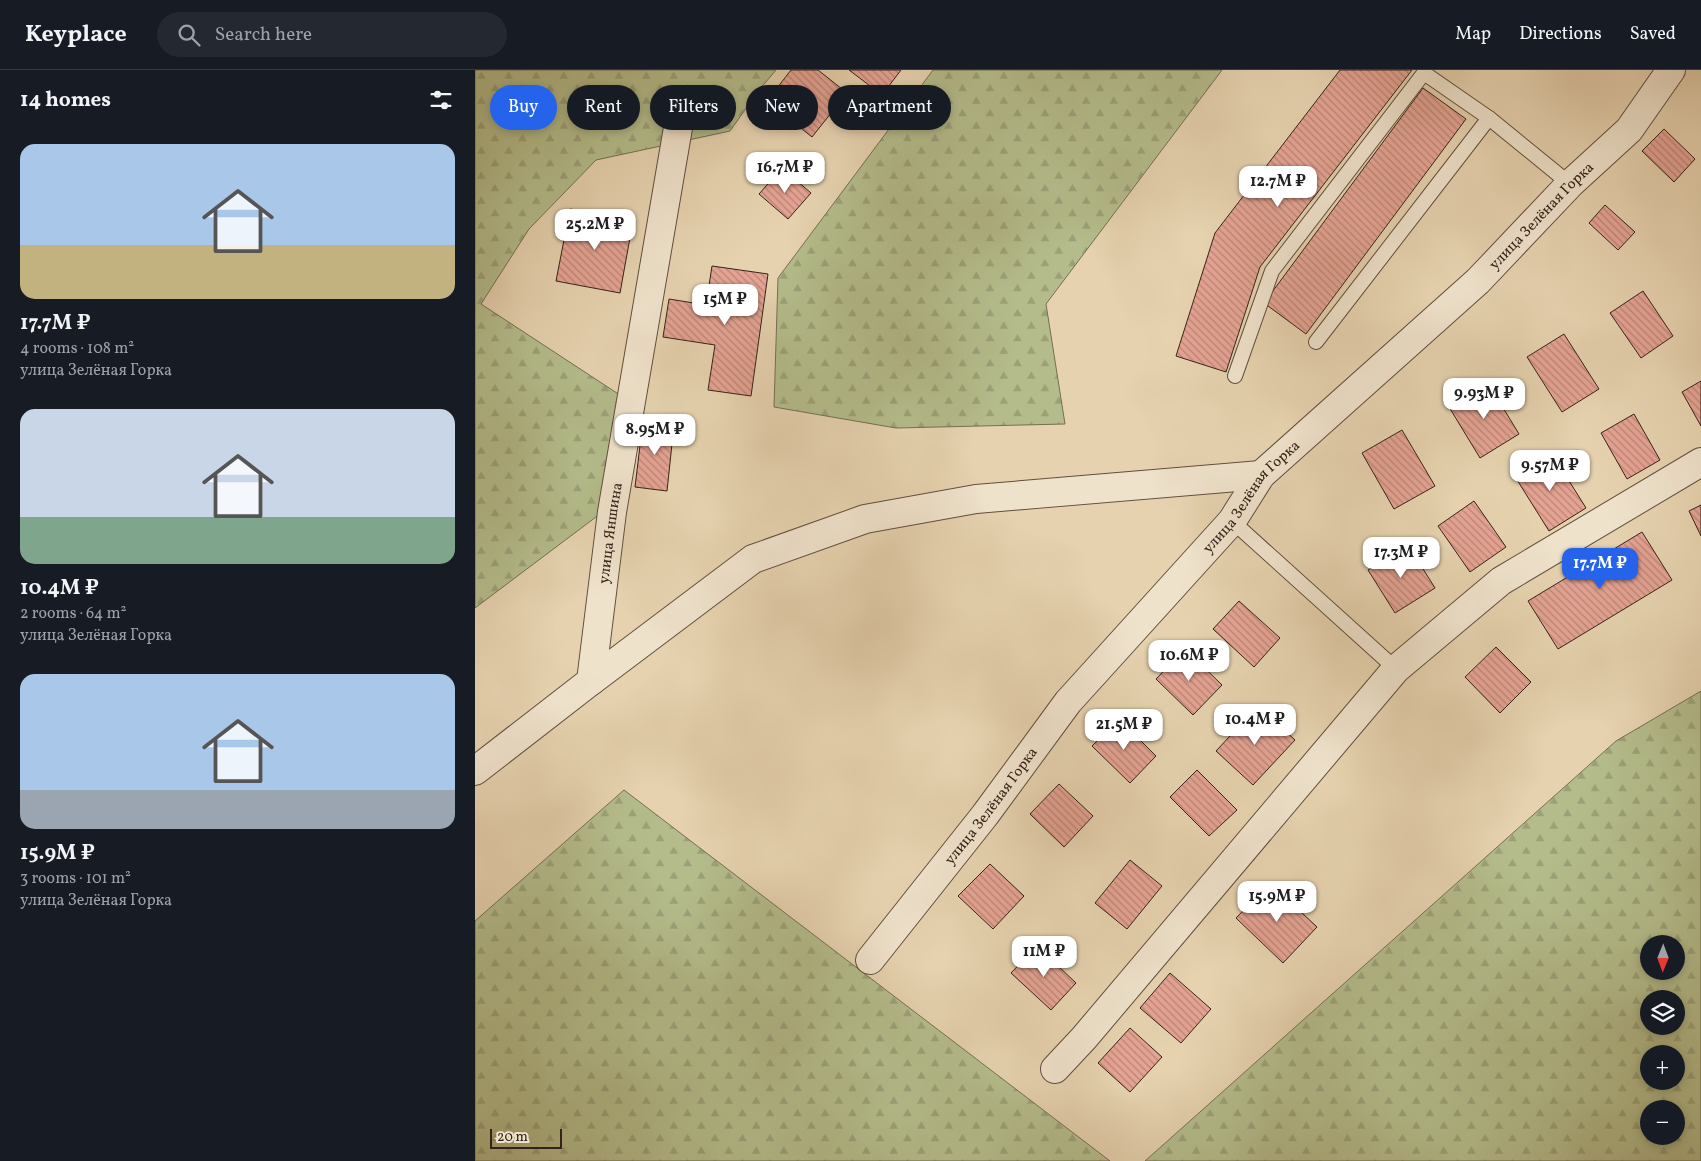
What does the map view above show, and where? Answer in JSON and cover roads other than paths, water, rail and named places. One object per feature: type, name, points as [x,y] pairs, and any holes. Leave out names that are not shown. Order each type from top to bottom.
[{"type":"street","name":"улица Зелёная Горка","points":[[870,960],[985,815],[1068,702],[1232,521],[1261,475],[1478,281],[1571,184],[1629,130],[1671,70]]},
{"type":"street","name":"улица Яншина","points":[[591,680],[612,512],[678,130]]},
{"type":"street","points":[[1055,1069],[1085,1038],[1396,670],[1501,582],[1701,462]]},
{"type":"street","points":[[475,771],[591,680],[753,559],[865,519],[976,499],[1261,475]]},
{"type":"lane","points":[[1235,376],[1272,271],[1424,73],[1489,118],[1571,184]]},
{"type":"lane","points":[[1316,342],[1489,118]]},
{"type":"lane","points":[[1232,521],[1396,670]]}]
